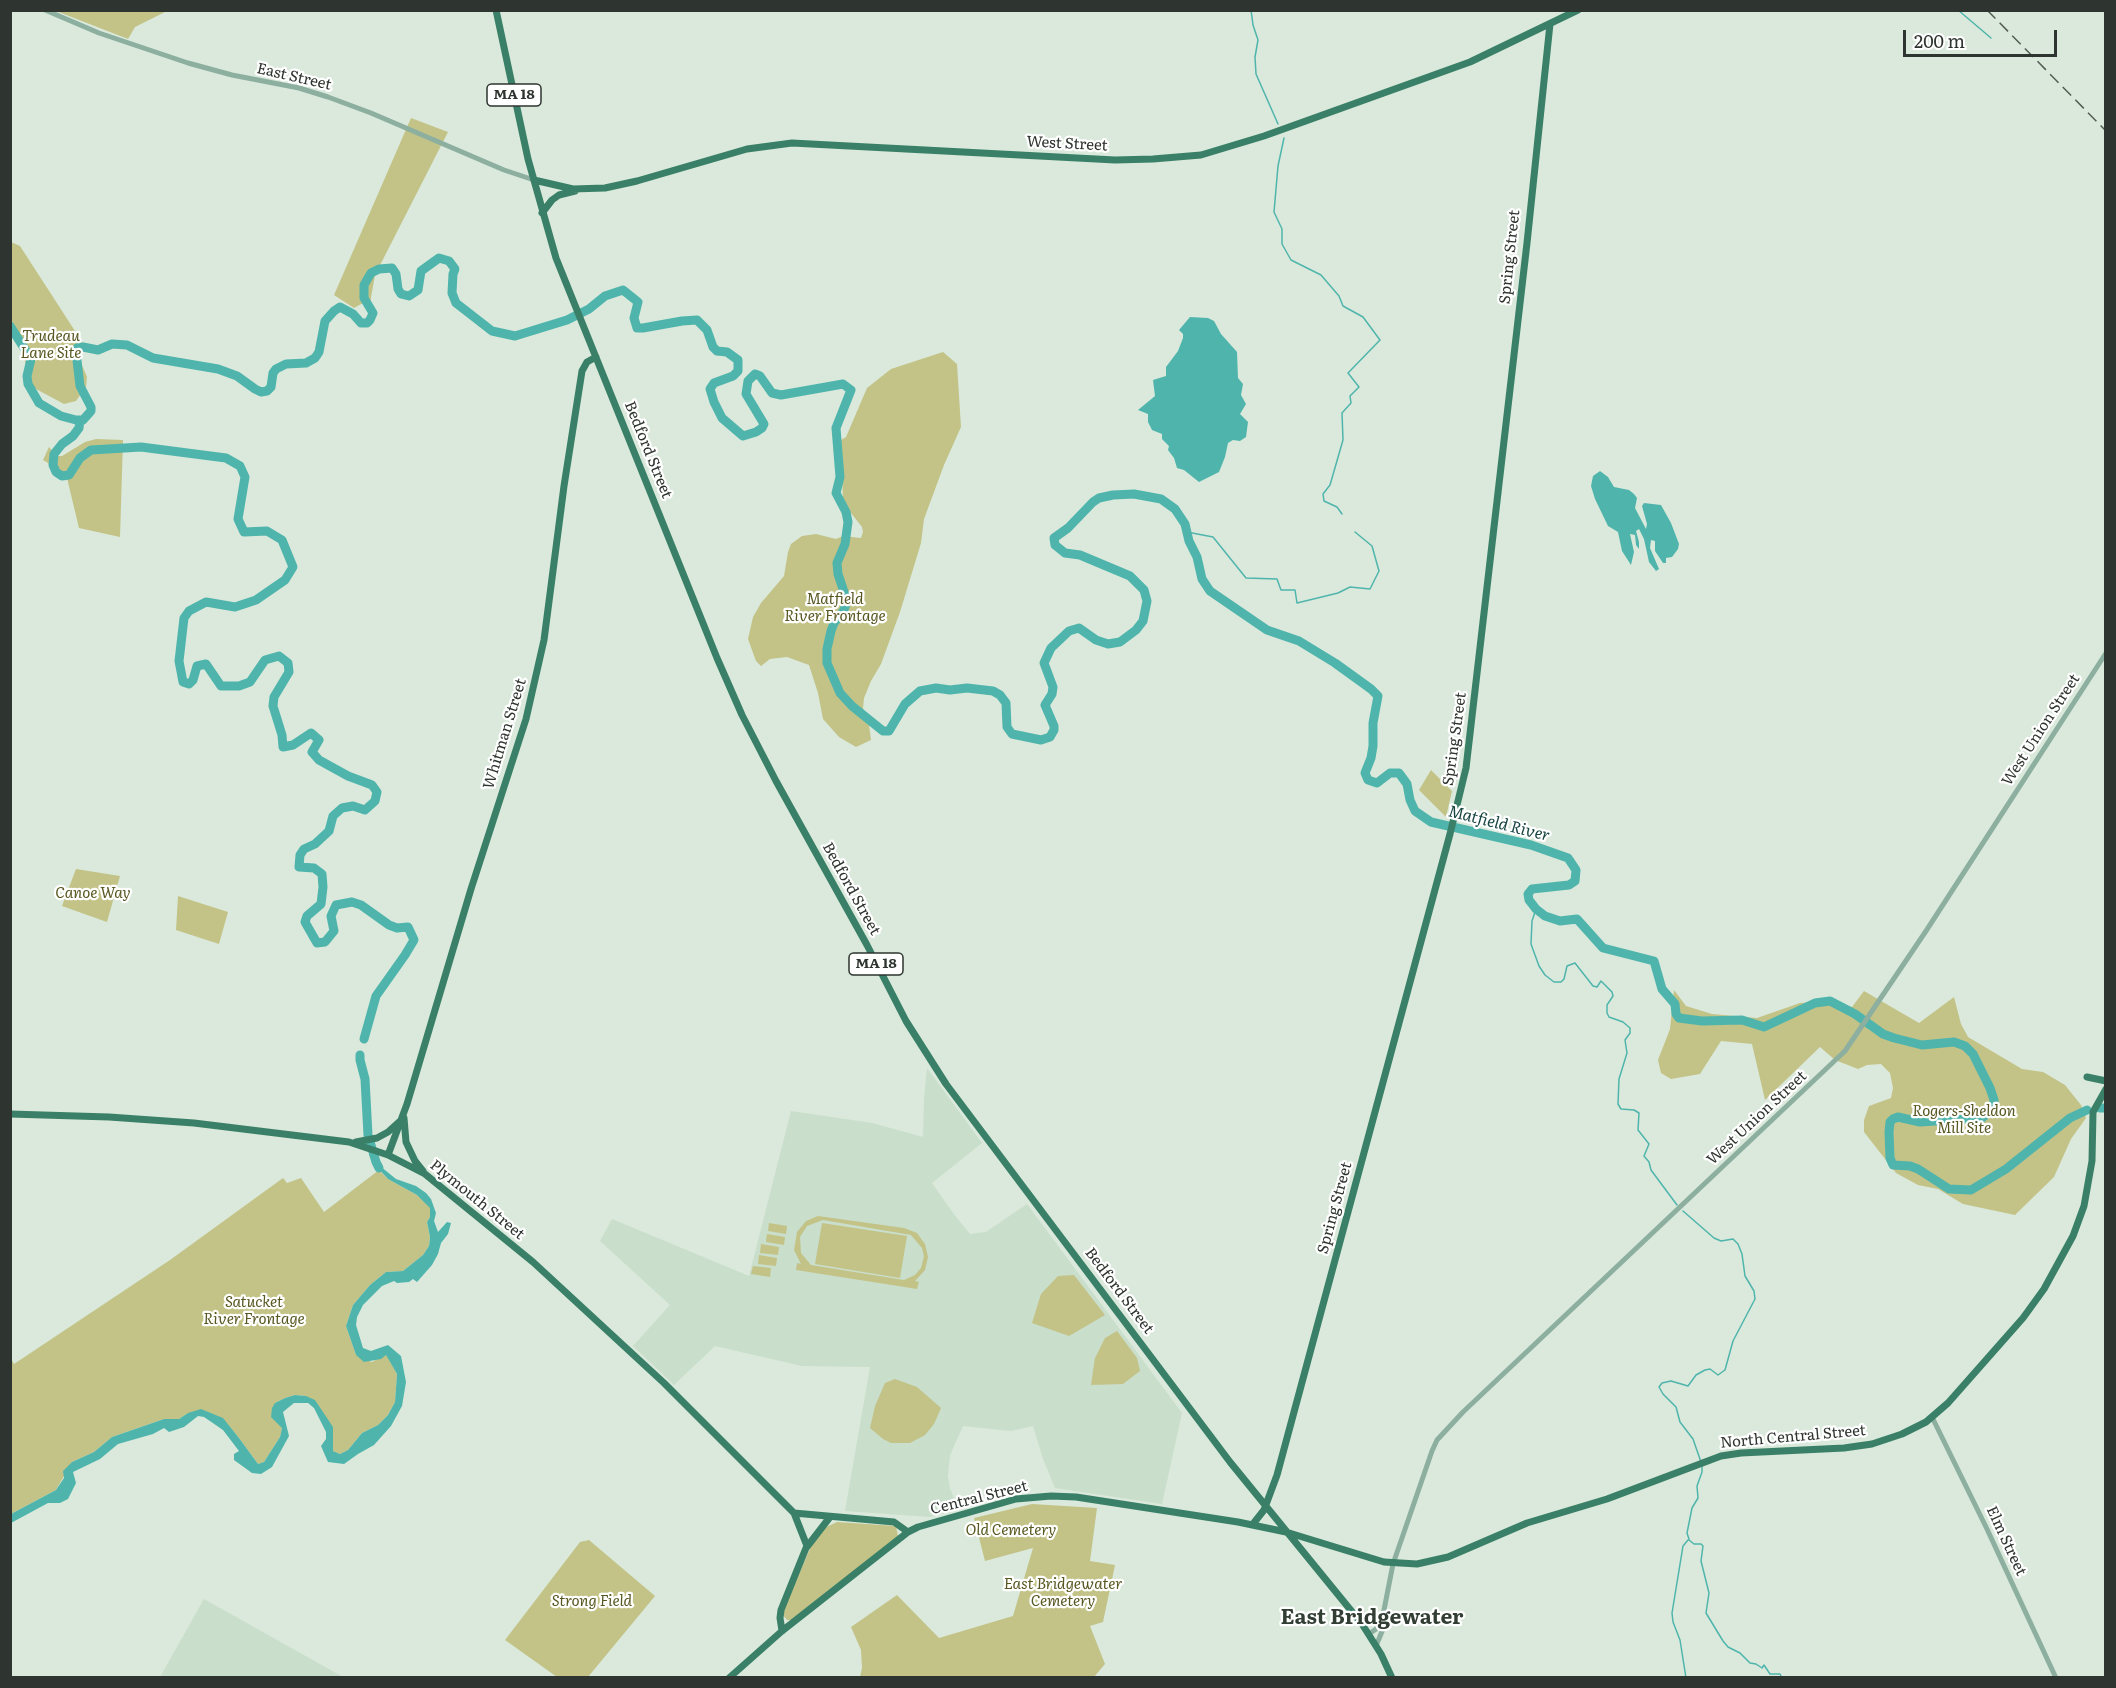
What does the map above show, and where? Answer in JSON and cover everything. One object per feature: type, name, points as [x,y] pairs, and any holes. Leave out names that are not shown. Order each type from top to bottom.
[{"type":"main road","name":"Bedford Street","points":[[496,10],[534,180],[552,247],[712,646],[742,715],[911,1030],[957,1100],[1265,1507],[1369,1634],[1391,1675]]},
{"type":"main road","name":"West Street","points":[[534,180],[563,187],[589,189],[627,184],[753,148],[792,143],[1109,160],[1201,155],[1275,133],[1448,70],[1488,54],[1578,10]]},
{"type":"main road","name":"Spring Street","points":[[1253,1524],[1265,1507],[1277,1474],[1454,821],[1470,741],[1550,24]]},
{"type":"main road","points":[[542,213],[548,203],[559,195],[589,189]]},
{"type":"main road","name":"Whitman Street","points":[[385,1154],[404,1115],[474,878],[521,737],[536,679],[582,371],[587,362],[596,357]]},
{"type":"main road","points":[[2086,1077],[2106,1081]]},
{"type":"main road","name":"North Central Street","points":[[1286,1532],[1393,1564],[1418,1564],[1448,1557],[1519,1526],[1614,1497],[1705,1461],[1735,1453],[1819,1451],[1865,1445],[1902,1434],[1932,1417],[1954,1397],[2023,1318],[2044,1289],[2079,1221],[2088,1191],[2093,1118],[2097,1102],[2106,1089]]},
{"type":"main road","name":"Plymouth Street","points":[[10,1114],[109,1116],[170,1121],[367,1144],[425,1174],[533,1262],[664,1383],[794,1513],[807,1546]]},
{"type":"main road","points":[[367,1144],[394,1127],[404,1115]]},
{"type":"main road","points":[[404,1115],[409,1148],[425,1174]]},
{"type":"main road","name":"Central Street","points":[[729,1677],[782,1631],[908,1532],[918,1527],[1016,1499],[1051,1496],[1126,1504],[1253,1524],[1286,1532]]},
{"type":"main road","points":[[794,1513],[894,1522],[908,1532]]},
{"type":"main road","points":[[782,1631],[781,1610],[807,1546],[830,1517]]},
{"type":"street","name":"East Street","points":[[45,10],[99,33],[181,61],[242,78],[288,86],[328,97],[504,170],[534,180]]},
{"type":"street","name":"West Union Street","points":[[1376,1646],[1383,1629],[1383,1615],[1393,1564],[1432,1450],[1441,1435],[1769,1122],[1827,1070],[1850,1045],[2106,653]]},
{"type":"street","name":"Elm Street","points":[[1932,1417],[1988,1529],[2056,1677]]},
{"type":"street","points":[[1369,1634],[1377,1629],[1383,1615]]},
{"type":"shaded area","points":[[927,1068],[982,1143],[932,1183],[953,1213],[970,1234],[986,1232],[1027,1204],[1182,1413],[1162,1504],[1055,1488],[1033,1426],[1011,1431],[963,1426],[950,1455],[948,1476],[950,1489],[959,1509],[930,1517],[845,1511],[870,1367],[802,1366],[715,1346],[674,1385],[633,1346],[670,1305],[600,1241],[612,1219],[749,1276],[791,1111],[872,1123],[923,1137]]},
{"type":"shaded area","points":[[204,1599],[343,1677],[160,1677]]},
{"type":"green space","points":[[56,11],[167,11],[135,27],[128,39]]},
{"type":"green space","points":[[411,118],[448,132],[375,275],[370,303],[363,303],[354,308],[334,295]]},
{"type":"green space","name":"Trudeau Lane Site","points":[[11,242],[20,246],[86,348],[80,350],[78,356],[87,377],[86,387],[76,401],[64,404],[36,389],[29,381],[23,351],[11,318]]},
{"type":"green space","name":"Matfield River Frontage","points":[[943,352],[957,364],[961,427],[924,519],[921,543],[900,612],[881,664],[864,698],[863,708],[871,740],[856,747],[839,737],[823,719],[809,665],[787,657],[770,659],[761,666],[756,661],[748,639],[753,617],[761,603],[784,576],[791,544],[802,536],[816,534],[836,539],[843,536],[861,538],[862,527],[843,503],[841,440],[846,437],[867,388],[891,369]]},
{"type":"green space","points":[[96,439],[123,440],[120,537],[79,528],[66,474],[43,460],[49,447],[57,456],[62,456],[85,442]]},
{"type":"green space","points":[[1431,770],[1452,791],[1446,817],[1419,790]]},
{"type":"green space","name":"Canoe Way","points":[[76,869],[120,876],[107,922],[62,906]]},
{"type":"green space","points":[[178,896],[228,912],[219,944],[176,930]]},
{"type":"green space","name":"Rogers-Sheldon Mill Site","points":[[1674,990],[1686,1006],[1712,1014],[1757,1018],[1800,1003],[1830,1001],[1852,1007],[1864,991],[1919,1023],[1954,997],[1961,1024],[1968,1037],[2022,1069],[2043,1072],[2065,1085],[2081,1105],[2086,1118],[2071,1139],[2054,1177],[2015,1215],[1963,1204],[1938,1189],[1918,1185],[1896,1173],[1864,1132],[1864,1120],[1869,1106],[1891,1098],[1893,1088],[1890,1073],[1881,1064],[1867,1065],[1858,1069],[1835,1060],[1820,1047],[1765,1100],[1752,1044],[1721,1041],[1700,1074],[1671,1079],[1661,1073],[1658,1060],[1670,1029]]},
{"type":"green space","name":"Satucket River Frontage","points":[[379,1170],[388,1179],[417,1195],[430,1207],[430,1217],[427,1222],[430,1237],[429,1246],[423,1255],[403,1271],[386,1272],[370,1285],[353,1305],[346,1326],[356,1355],[372,1362],[386,1354],[397,1374],[395,1402],[388,1415],[378,1425],[362,1433],[348,1450],[340,1454],[333,1451],[333,1427],[306,1396],[295,1395],[285,1398],[275,1403],[282,1428],[280,1437],[264,1462],[258,1464],[223,1419],[188,1413],[179,1419],[164,1419],[112,1437],[94,1452],[72,1462],[56,1490],[11,1514],[10,1357],[14,1364],[170,1260],[283,1178],[287,1183],[301,1178],[324,1212]]},
{"type":"green space","points":[[818,1216],[904,1228],[917,1233],[925,1244],[928,1257],[925,1270],[915,1281],[919,1282],[917,1289],[796,1270],[797,1263],[801,1264],[794,1250],[797,1232],[806,1221]],"holes":[[[823,1220],[911,1235],[922,1248],[924,1256],[921,1268],[915,1275],[904,1280],[811,1265],[801,1253],[800,1237],[807,1226]]]},
{"type":"green space","points":[[769,1223],[787,1226],[786,1234],[768,1231]]},
{"type":"green space","points":[[822,1223],[907,1236],[900,1278],[815,1264]]},
{"type":"green space","points":[[767,1234],[785,1237],[784,1245],[766,1242]]},
{"type":"green space","points":[[761,1244],[779,1247],[778,1255],[760,1253]]},
{"type":"green space","points":[[759,1255],[777,1258],[776,1266],[758,1264]]},
{"type":"green space","points":[[753,1266],[771,1268],[770,1277],[751,1274]]},
{"type":"green space","points":[[1074,1275],[1105,1315],[1069,1336],[1032,1323],[1041,1294],[1058,1276]]},
{"type":"green space","points":[[1117,1331],[1137,1358],[1140,1371],[1123,1384],[1091,1385],[1095,1358],[1105,1338]]},
{"type":"green space","points":[[895,1379],[917,1387],[941,1408],[934,1424],[925,1435],[910,1443],[891,1443],[870,1428],[875,1406],[885,1383]]},
{"type":"green space","name":"East Bridgewater Cemetery","points":[[1032,1504],[1097,1508],[1090,1561],[1115,1565],[1103,1622],[1090,1626],[1105,1664],[1094,1677],[860,1677],[861,1650],[851,1627],[897,1595],[939,1638],[1013,1616],[1033,1548],[985,1561],[974,1518]]},
{"type":"green space","points":[[837,1522],[896,1526],[898,1536],[792,1620],[787,1620],[782,1614],[812,1544],[824,1528]]},
{"type":"green space","name":"Strong Field","points":[[589,1540],[655,1596],[588,1677],[557,1677],[505,1640],[580,1542]]},
{"type":"water","points":[[1190,317],[1208,318],[1214,321],[1221,334],[1237,352],[1238,378],[1243,384],[1241,395],[1246,404],[1240,414],[1248,422],[1246,437],[1240,441],[1233,440],[1228,443],[1219,472],[1199,482],[1184,470],[1177,468],[1168,450],[1169,446],[1162,439],[1162,434],[1152,430],[1148,422],[1148,414],[1138,410],[1155,396],[1153,380],[1166,376],[1166,367],[1178,351],[1183,338],[1179,330]]},
{"type":"water","points":[[1600,471],[1608,477],[1614,487],[1629,490],[1634,494],[1637,498],[1635,508],[1646,529],[1647,524],[1642,506],[1644,503],[1661,505],[1679,544],[1672,557],[1666,558],[1666,563],[1663,563],[1655,551],[1655,541],[1651,540],[1650,548],[1659,569],[1656,571],[1649,562],[1644,539],[1639,529],[1636,531],[1639,549],[1635,535],[1630,534],[1634,552],[1631,565],[1622,551],[1618,532],[1608,526],[1591,486],[1593,476]]},
{"type":"water","points":[[369,1155],[376,1158],[380,1166],[396,1179],[416,1186],[426,1193],[436,1213],[434,1221],[438,1232],[447,1222],[451,1223],[448,1234],[441,1243],[432,1265],[417,1282],[413,1279],[409,1282],[394,1281],[382,1286],[363,1305],[357,1317],[356,1325],[363,1348],[371,1351],[388,1345],[401,1356],[406,1382],[402,1406],[391,1426],[374,1445],[344,1464],[328,1462],[321,1446],[326,1439],[326,1432],[314,1408],[308,1403],[294,1403],[283,1412],[289,1436],[272,1467],[261,1474],[252,1473],[234,1460],[234,1454],[239,1451],[223,1430],[204,1417],[198,1416],[184,1427],[169,1432],[164,1428],[153,1434],[118,1444],[100,1459],[73,1472],[76,1483],[68,1499],[60,1503],[48,1503],[11,1523],[11,1514],[56,1490],[64,1478],[63,1471],[72,1462],[94,1452],[112,1437],[164,1419],[179,1419],[201,1409],[223,1418],[258,1464],[264,1462],[280,1437],[282,1428],[271,1417],[272,1408],[275,1403],[285,1398],[295,1395],[315,1400],[333,1427],[333,1451],[340,1454],[348,1450],[362,1433],[378,1425],[388,1415],[395,1402],[397,1374],[386,1355],[381,1359],[364,1362],[356,1355],[346,1326],[353,1305],[370,1285],[386,1272],[403,1271],[423,1255],[429,1246],[427,1222],[430,1217],[430,1208],[417,1195],[388,1179],[373,1163]]},
{"type":"waterway","points":[[1251,10],[1258,40],[1255,57],[1256,74],[1278,124]]},
{"type":"waterway","points":[[1958,10],[1991,38]]},
{"type":"waterway","points":[[1284,138],[1278,166],[1274,212],[1282,229],[1282,244],[1291,260],[1321,275],[1339,296],[1343,306],[1363,317],[1380,340],[1348,373],[1359,387],[1350,396],[1351,403],[1342,413],[1343,440],[1330,485],[1323,494],[1324,501],[1337,507],[1342,514]]},
{"type":"waterway","name":"Matfield River","points":[[10,326],[31,359],[27,376],[28,384],[39,403],[61,416],[83,420],[91,411],[91,407],[80,386],[77,348],[98,350],[112,344],[127,345],[153,358],[218,369],[237,376],[261,392],[267,391],[271,387],[273,373],[276,369],[286,364],[306,363],[315,358],[319,352],[325,321],[334,311],[340,307],[353,314],[361,323],[367,323],[370,320],[373,313],[364,298],[364,285],[371,273],[379,269],[392,268],[396,274],[401,294],[409,296],[418,290],[421,271],[439,258],[449,261],[455,269],[452,293],[456,303],[492,331],[515,336],[567,320],[589,309],[605,296],[623,290],[638,302],[634,318],[637,328],[697,320],[707,330],[713,347],[717,351],[727,352],[738,360],[738,371],[733,376],[714,383],[710,389],[722,418],[743,436],[756,432],[764,424],[746,394],[748,381],[755,374],[760,376],[772,393],[781,395],[843,384],[851,390],[836,428],[840,477],[836,493],[846,512],[848,522],[845,544],[837,563],[838,574],[847,601],[831,631],[827,663],[840,693],[883,731],[889,731],[905,704],[920,691],[936,688],[950,690],[967,688],[993,691],[1000,695],[1006,703],[1007,727],[1012,734],[1041,740],[1050,737],[1054,726],[1045,705],[1052,694],[1053,687],[1044,663],[1051,648],[1069,631],[1079,628],[1096,640],[1108,644],[1120,642],[1136,630],[1143,621],[1147,601],[1144,590],[1130,576],[1080,555],[1065,553],[1055,545],[1054,538],[1068,528],[1099,498],[1134,494],[1161,499],[1175,509],[1185,524],[1202,579],[1210,591],[1267,630],[1299,641],[1335,663],[1378,696],[1373,723],[1371,758],[1365,773],[1368,780],[1377,783],[1390,773],[1399,773],[1407,784],[1415,811],[1431,822],[1531,845],[1568,858],[1576,870],[1575,881],[1569,885],[1532,889],[1528,894],[1529,900],[1545,916],[1560,921],[1577,919],[1603,948],[1654,961],[1662,989],[1675,1004],[1679,1018],[1702,1021],[1742,1020],[1764,1027],[1815,1003],[1830,1001],[1855,1014],[1883,1034],[1894,1038],[1922,1045],[1954,1042],[1965,1046],[1973,1054],[1990,1088],[1994,1108],[1982,1118],[1920,1122],[1898,1117],[1893,1119],[1890,1122],[1889,1132],[1890,1158],[1893,1165],[1918,1169],[1949,1189],[1971,1190],[2006,1169],[2070,1118],[2087,1110]]},
{"type":"waterway","points":[[80,420],[79,428],[73,436],[54,454],[53,465],[56,472],[62,476],[69,475],[80,458],[91,450],[141,447],[226,458],[240,466],[245,477],[238,519],[244,532],[267,531],[282,540],[293,567],[285,580],[256,600],[235,607],[206,602],[189,611],[184,618],[179,661],[183,682],[189,684],[193,680],[197,666],[206,664],[221,686],[239,686],[250,682],[265,660],[279,656],[288,663],[289,672],[274,697],[273,706],[282,735],[283,747],[293,745],[311,733],[319,740],[312,752],[319,760],[348,776],[372,785],[377,792],[375,801],[365,810],[353,806],[342,808],[333,816],[329,831],[315,844],[304,849],[300,855],[299,867],[314,868],[322,874],[321,904],[307,916],[305,922],[317,943],[325,942],[334,931],[331,916],[336,905],[352,902],[361,905],[389,925],[397,928],[408,927],[414,940],[376,996],[364,1039]]},
{"type":"waterway","points":[[1187,532],[1213,537],[1246,578],[1277,579],[1281,590],[1295,590],[1297,603],[1338,593],[1350,587],[1370,589],[1379,571],[1372,546],[1355,532]]},
{"type":"waterway","points":[[1536,909],[1532,921],[1531,944],[1545,975],[1554,982],[1561,982],[1567,966],[1575,963],[1593,986],[1597,987],[1601,981],[1612,992],[1613,996],[1607,1005],[1607,1013],[1609,1017],[1623,1022],[1630,1028],[1630,1033],[1625,1040],[1627,1053],[1619,1079],[1618,1104],[1621,1109],[1634,1110],[1639,1113],[1638,1130],[1649,1144],[1644,1156],[1651,1170],[1677,1205]]},
{"type":"waterway","points":[[360,1055],[365,1079],[368,1135],[379,1168]]},
{"type":"waterway","name":"Matfield River","points":[[2100,1108],[2106,1108]]},
{"type":"waterway","points":[[1683,1211],[1714,1238],[1721,1241],[1733,1239],[1738,1244],[1745,1276],[1754,1291],[1755,1299],[1733,1341],[1725,1370],[1718,1375],[1710,1369],[1705,1370],[1696,1375],[1688,1386],[1671,1381],[1662,1383],[1659,1387],[1676,1407],[1680,1422],[1693,1439],[1701,1462]]},
{"type":"waterway","points":[[1689,1539],[1687,1533],[1692,1508],[1698,1498],[1697,1486],[1702,1466]]},
{"type":"waterway","points":[[1686,1678],[1680,1640],[1672,1613],[1683,1546],[1688,1540]]},
{"type":"waterway","points":[[1689,1540],[1703,1546],[1701,1561],[1709,1593],[1706,1613],[1723,1641],[1750,1663],[1762,1668],[1764,1665],[1770,1674],[1780,1674],[1782,1678]]},
{"type":"railway","points":[[1987,10],[2106,131]]},
{"type":"district","name":"East Bridgewater","points":[[1372,1618]]},
{"type":"park label","name":"Old Cemetery","points":[[1011,1531]]}]
